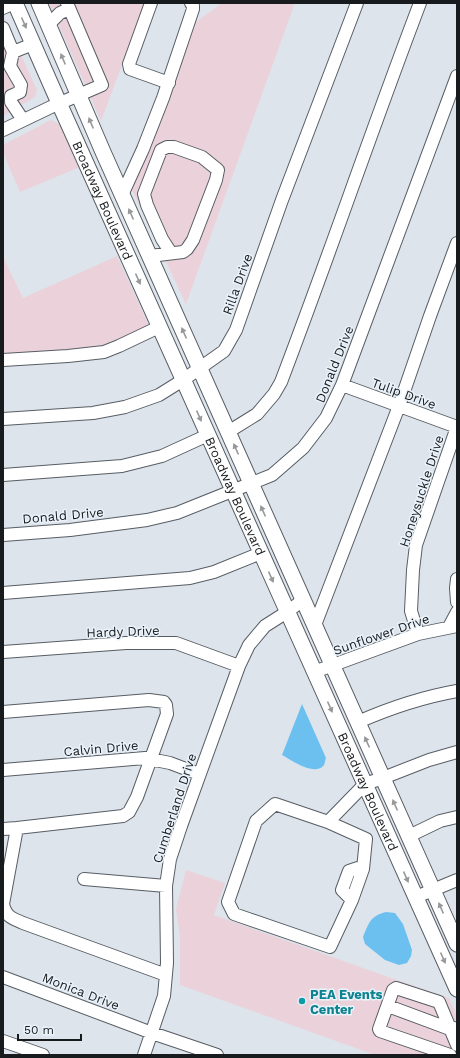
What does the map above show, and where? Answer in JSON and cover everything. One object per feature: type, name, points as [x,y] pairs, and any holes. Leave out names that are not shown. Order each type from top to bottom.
[{"type":"main road","name":"Broadway Boulevard","points":[[14,3],[457,989]]},
{"type":"main road","name":"Broadway Boulevard","points":[[39,3],[122,195],[457,944]]},
{"type":"street","points":[[3,8],[14,3]]},
{"type":"street","points":[[151,3],[129,64],[130,69],[168,82]]},
{"type":"street","points":[[122,195],[143,149],[168,82],[193,10],[191,3]]},
{"type":"street","name":"Rilla Drive","points":[[3,419],[93,413],[125,407],[159,395],[224,351],[236,330],[282,200],[357,3]]},
{"type":"street","points":[[228,432],[257,414],[274,394],[281,382],[420,3]]},
{"type":"street","points":[[3,130],[102,85],[68,6],[48,25]]},
{"type":"street","points":[[3,28],[13,52],[10,66],[22,85],[20,92],[11,96],[11,102],[23,120]]},
{"type":"street","points":[[13,52],[33,44]]},
{"type":"street","name":"Donald Drive","points":[[3,535],[70,530],[147,520],[177,513],[272,475],[303,448],[326,418],[342,385],[457,76]]},
{"type":"street","points":[[150,256],[183,252],[187,249],[193,240],[216,180],[218,170],[202,157],[174,147],[167,147],[161,150],[144,194],[147,205],[162,239],[171,253]]},
{"type":"street","points":[[315,625],[399,406],[457,243]]},
{"type":"street","points":[[3,360],[104,352],[159,327]]},
{"type":"street","name":"Tulip Drive","points":[[342,385],[457,427]]},
{"type":"street","name":"Honeysuckle Drive","points":[[418,634],[411,611],[416,545],[457,427]]},
{"type":"street","points":[[3,475],[122,466],[162,456],[208,436]]},
{"type":"street","points":[[3,592],[190,578],[214,572],[261,553]]},
{"type":"street","points":[[457,580],[457,602]]},
{"type":"street","name":"Cumberland Drive","points":[[144,1055],[164,996],[167,963],[166,886],[170,859],[200,774],[249,645],[265,626],[303,600]]},
{"type":"street","points":[[453,626],[457,612]]},
{"type":"street","name":"Sunflower Drive","points":[[314,672],[418,634],[453,626]]},
{"type":"street","name":"Hardy Drive","points":[[3,652],[126,643],[176,643],[240,666]]},
{"type":"street","points":[[358,722],[385,710],[434,695],[457,691]]},
{"type":"street","points":[[3,712],[149,700],[164,702],[166,705],[167,714],[138,797],[129,812],[123,816],[3,829]]},
{"type":"street","points":[[328,822],[365,784],[428,760],[457,752]]},
{"type":"street","name":"Calvin Drive","points":[[3,770],[145,758],[170,763],[200,774]]},
{"type":"street","points":[[275,804],[328,822],[366,839],[363,869],[358,868],[349,872],[342,890],[352,900],[330,947],[234,914],[228,902],[256,821],[275,804]]},
{"type":"street","points":[[409,836],[440,822],[457,817]]},
{"type":"street","points":[[17,828],[3,904],[4,910],[9,917],[166,975]]},
{"type":"street","points":[[84,879],[166,886]]},
{"type":"street","points":[[416,897],[457,880]]},
{"type":"street","name":"Monica Drive","points":[[3,977],[152,1033],[217,1055]]},
{"type":"street","points":[[450,1055],[380,1031],[379,1029],[393,990],[396,988],[439,1002],[454,1028],[457,1045]]},
{"type":"street","points":[[388,1006],[454,1028]]},
{"type":"street","points":[[3,1041],[43,1055]]},
{"type":"shaded area","points":[[49,3],[145,3],[101,121]]},
{"type":"shaded area","points":[[220,3],[295,3],[186,304],[131,188],[193,24]]},
{"type":"shaded area","points":[[3,16],[37,90],[35,97],[3,116]]},
{"type":"shaded area","points":[[51,120],[61,125],[80,167],[20,192],[3,153],[3,145]]},
{"type":"shaded area","points":[[117,256],[151,330],[106,349],[3,357],[3,257],[23,298]]},
{"type":"shaded area","points":[[186,870],[225,883],[214,915],[449,998],[457,1016],[457,1055],[375,1055],[180,985],[180,936],[176,909]]},
{"type":"water","points":[[302,704],[326,758],[324,765],[320,768],[309,768],[297,764],[282,755]]},
{"type":"water","points":[[386,912],[395,913],[403,924],[412,950],[411,956],[407,963],[399,965],[385,960],[365,944],[363,937],[371,921],[376,916]]},
{"type":"place","name":"PEA Events Center","points":[[302,1001]]}]
